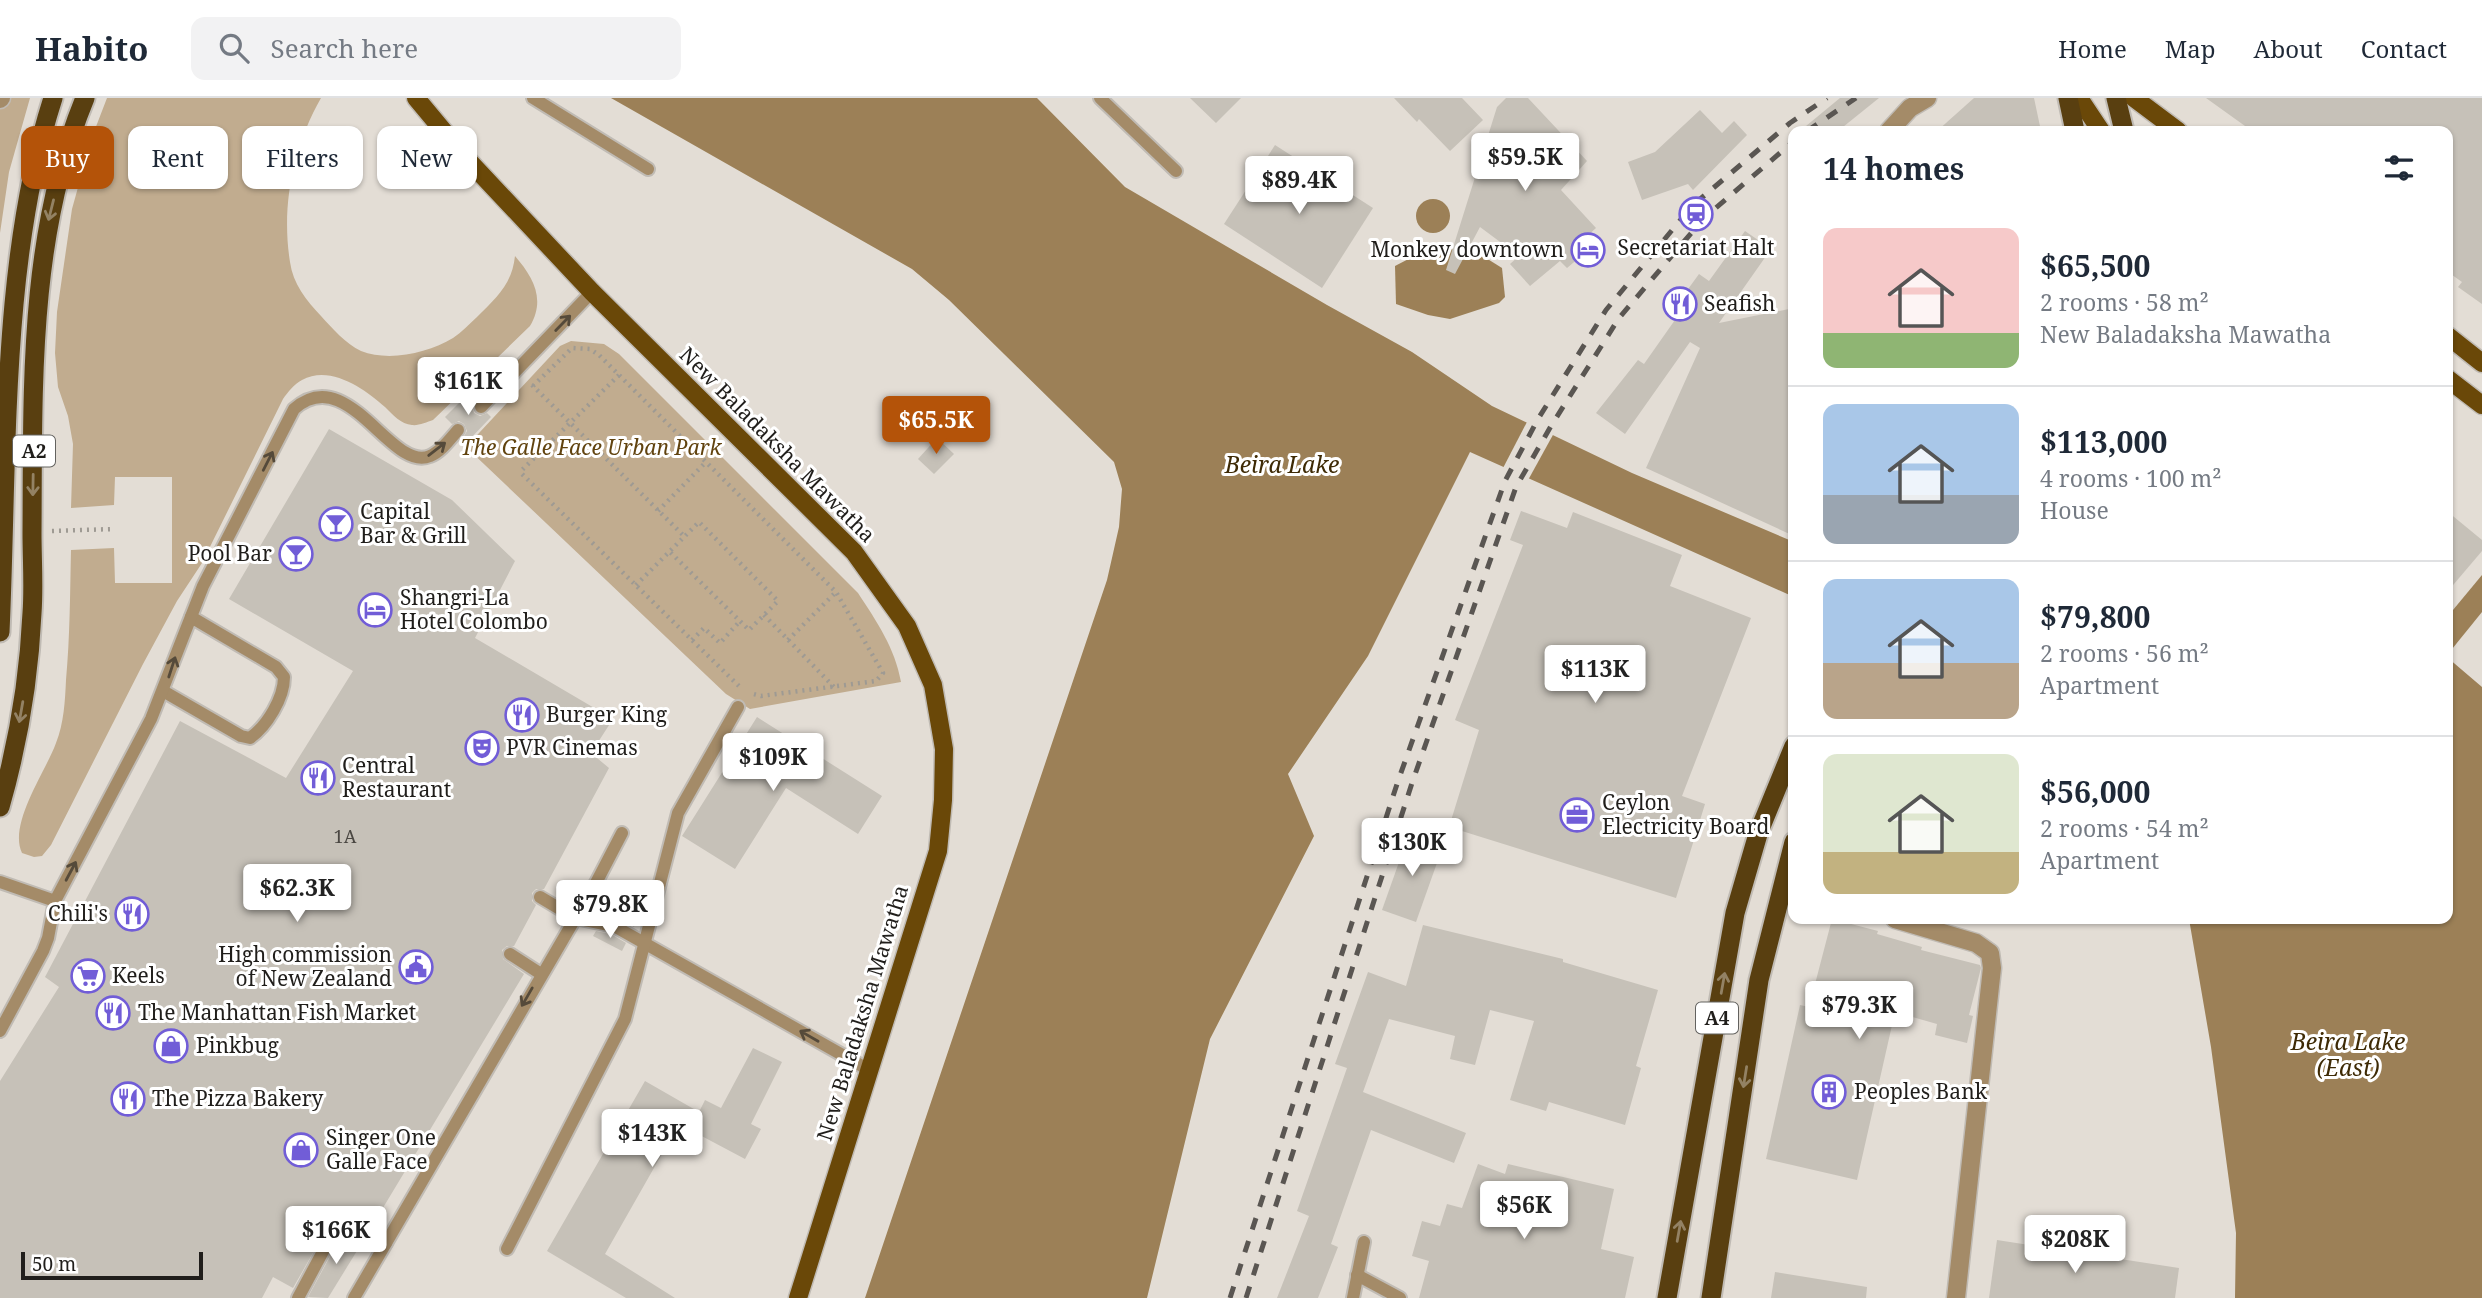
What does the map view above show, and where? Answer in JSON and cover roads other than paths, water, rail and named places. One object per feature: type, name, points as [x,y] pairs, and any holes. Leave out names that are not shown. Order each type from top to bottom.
[{"type":"highway","name":"A2","points":[[0,632],[8,323],[18,228],[44,122],[53,98]]},
{"type":"highway","name":"A2","points":[[0,807],[28,676],[32,612],[36,320],[45,242],[72,130],[85,98]]},
{"type":"highway","points":[[2068,98],[2074,126]]},
{"type":"highway","points":[[2116,98],[2123,126]]},
{"type":"highway","name":"A4","points":[[1667,1298],[1735,913],[1758,834],[1788,761]]},
{"type":"highway","name":"A4","points":[[1711,1298],[1759,980],[1788,887]]},
{"type":"main road","name":"New Baladaksha Mawatha","points":[[416,98],[466,158],[592,292],[854,552],[907,626],[933,685],[944,749],[938,850],[798,1298]]},
{"type":"main road","points":[[2079,98],[2098,126]]},
{"type":"main road","points":[[2134,98],[2171,126]]},
{"type":"main road","points":[[2453,340],[2482,363]]},
{"type":"main road","points":[[2453,383],[2482,405]]},
{"type":"street","points":[[1894,126],[1910,108],[1927,98]]},
{"type":"street","points":[[1912,924],[1976,943],[1990,953],[1992,968],[1956,1298]]},
{"type":"lane","points":[[533,98],[648,169]]},
{"type":"lane","points":[[1100,98],[1176,171]]},
{"type":"lane","points":[[481,407],[592,292]]},
{"type":"lane","points":[[0,1031],[43,951],[55,901],[145,731],[203,586],[295,410],[303,401],[329,397],[344,402],[402,450],[418,458],[430,456],[458,430]]},
{"type":"lane","points":[[163,691],[241,736],[250,738],[262,729],[284,687],[284,677],[276,667],[191,617]]},
{"type":"lane","points":[[508,1249],[625,1019],[678,813],[738,707]]},
{"type":"lane","points":[[354,1298],[622,833]]},
{"type":"lane","points":[[0,882],[55,901]]},
{"type":"lane","points":[[540,897],[575,918],[614,926],[869,1070]]},
{"type":"lane","points":[[510,954],[541,974]]},
{"type":"lane","points":[[298,1298],[334,1231],[349,1224],[386,1243]]},
{"type":"lane","points":[[1353,1298],[1364,1242]]},
{"type":"lane","points":[[1357,1275],[1400,1298]]},
{"type":"water","name":"Beira Lake","points":[[611,98],[1037,98],[1125,187],[1412,352],[1492,406],[1632,473],[1788,539],[1788,594],[1470,452],[1368,656],[1288,774],[1314,836],[1210,1039],[1147,1298],[865,1298],[1107,580],[1119,527],[1122,489],[1114,462],[949,300],[912,269]]},
{"type":"water","points":[[1433,199],[1445,204],[1450,216],[1445,228],[1433,233],[1421,228],[1416,216],[1421,204]]},
{"type":"water","points":[[1447,248],[1486,258],[1502,268],[1505,297],[1499,303],[1450,319],[1396,304],[1395,266],[1420,253]]},
{"type":"water","points":[[2482,575],[2482,612],[2453,648],[2453,610]]},
{"type":"water","name":"Beira Lake (East)","points":[[2453,662],[2482,687],[2482,1298],[2235,1298],[2236,1233],[2211,1047],[2190,924],[2453,924]]},
{"type":"railway","points":[[1230,1298],[1398,781],[1505,481],[1538,419],[1606,310],[1692,206],[1790,123],[1827,98]]},
{"type":"railway","points":[[1814,126],[1856,98]]},
{"type":"railway","points":[[1246,1298],[1412,783],[1516,487],[1619,318],[1704,218],[1788,146]]},
{"type":"place","name":"Secretariat Halt","points":[[1696,214]]},
{"type":"place","name":"Monkey downtown","points":[[1588,250]]},
{"type":"place","name":"Seafish","points":[[1680,304]]},
{"type":"place","name":"Capital Bar & Grill","points":[[336,524]]},
{"type":"place","name":"Pool Bar","points":[[296,554]]},
{"type":"place","name":"Shangri-La Hotel Colombo","points":[[375,610]]},
{"type":"place","name":"Burger King","points":[[522,715]]},
{"type":"place","name":"PVR Cinemas","points":[[482,748]]},
{"type":"place","name":"Central Restaurant","points":[[318,778]]},
{"type":"place","name":"Ceylon Electricity Board","points":[[1577,815]]},
{"type":"place","name":"Chili's","points":[[132,914]]},
{"type":"place","name":"High commission of New Zealand","points":[[416,967]]},
{"type":"place","name":"Keels","points":[[88,976]]},
{"type":"place","name":"The Manhattan Fish Market","points":[[113,1013]]},
{"type":"place","name":"Pinkbug","points":[[171,1046]]},
{"type":"place","name":"Peoples Bank","points":[[1829,1092]]},
{"type":"place","name":"The Pizza Bakery","points":[[128,1099]]},
{"type":"place","name":"Singer One Galle Face","points":[[301,1150]]},
{"type":"park label","name":"The Galle Face Urban Park","points":[[591,448]]}]
